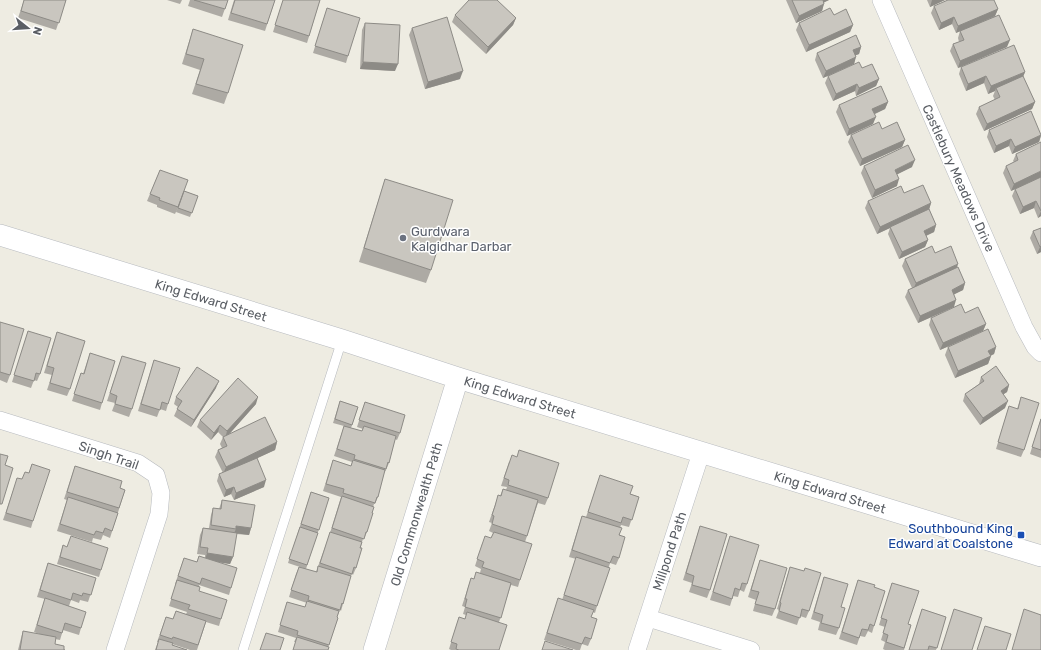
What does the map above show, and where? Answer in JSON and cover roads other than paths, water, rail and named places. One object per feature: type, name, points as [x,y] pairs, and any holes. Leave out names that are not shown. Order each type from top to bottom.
[{"type":"street","name":"Castlebury Meadows Drive","points":[[881,0],[1024,327],[1035,347],[1041,353]]},
{"type":"street","name":"King Edward Street","points":[[0,235],[342,340],[458,378],[700,453],[1041,556]]},
{"type":"street","name":"Old Commonwealth Path","points":[[374,650],[458,378]]},
{"type":"street","name":"Singh Trail","points":[[0,420],[138,463],[156,475],[161,493],[159,514],[115,650]]},
{"type":"street","name":"Millpond Path","points":[[637,650],[700,453]]},
{"type":"street","points":[[648,618],[751,650]]},
{"type":"lane","points":[[243,650],[342,340]]},
{"type":"place","name":"Gurdwara Kalgidhar Darbar","points":[[403,238]]},
{"type":"place","name":"Southbound King Edward at Coalstone","points":[[1021,535]]}]
